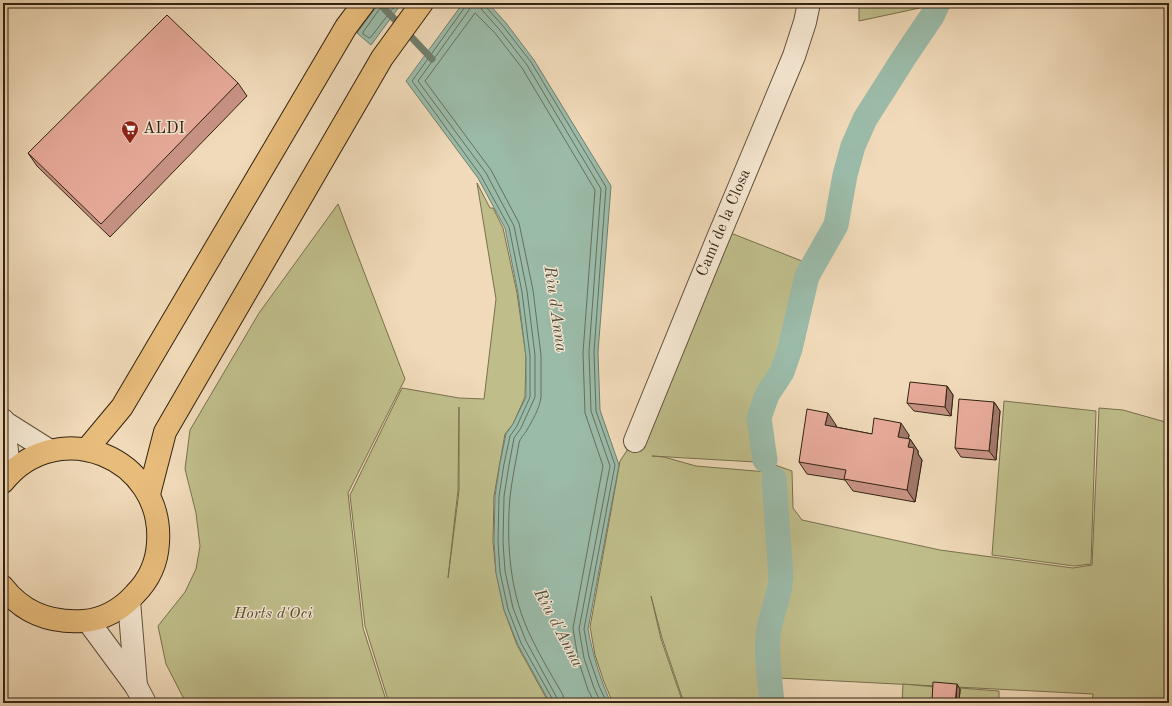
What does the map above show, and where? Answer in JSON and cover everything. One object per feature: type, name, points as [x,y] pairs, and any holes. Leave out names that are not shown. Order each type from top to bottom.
[{"type":"main road","points":[[87,449],[122,407],[346,27],[364,3]]},
{"type":"main road","points":[[149,494],[165,432],[382,58],[422,3]]},
{"type":"main road","points":[[5,591],[26,608],[36,614],[53,620],[70,622],[88,621],[103,616],[116,610],[128,601],[142,587],[152,570],[158,551],[159,532],[156,512],[149,494],[137,478],[123,464],[106,455],[87,449],[68,448],[50,451],[35,456],[22,464],[6,478]]},
{"type":"street","name":"Camí de la Closa","points":[[635,441],[794,56],[805,22],[809,3]]},
{"type":"street","points":[[3,421],[50,451]]},
{"type":"street","points":[[3,421],[6,478]]},
{"type":"street","points":[[128,601],[140,694]]},
{"type":"street","points":[[88,621],[140,694]]},
{"type":"green space","points":[[859,3],[931,3],[929,6],[859,21]]},
{"type":"green space","points":[[477,183],[490,208],[493,208],[503,228],[517,293],[526,356],[525,397],[513,424],[505,434],[494,496],[493,542],[496,572],[504,610],[517,645],[549,703],[389,703],[365,626],[350,495],[402,388],[459,398],[484,399],[496,299]],"holes":[[[459,407],[459,491],[448,578],[458,490]]]},
{"type":"green space","name":"Horts d'Oci","points":[[338,204],[405,379],[348,493],[363,628],[387,703],[186,703],[166,664],[158,626],[185,592],[196,569],[200,546],[196,513],[185,469],[190,430],[259,313]]},
{"type":"green space","points":[[723,230],[807,263],[803,272],[789,338],[779,369],[794,374],[787,377],[776,392],[769,421],[772,463],[652,456],[664,457],[696,466],[767,472],[772,464],[792,471],[793,508],[802,520],[940,550],[1073,568],[1092,565],[1099,408],[1123,410],[1169,423],[1169,703],[1092,703],[1093,694],[779,678],[776,649],[781,627],[779,583],[767,633],[766,653],[770,703],[684,703],[662,638],[651,596],[661,639],[683,703],[613,703],[595,655],[590,627],[620,461],[634,440]]},
{"type":"green space","points":[[1004,401],[1096,411],[1091,564],[1074,566],[992,555]]},
{"type":"green space","points":[[903,684],[936,687],[934,703],[902,703]]},
{"type":"green space","points":[[960,688],[999,691],[999,703],[959,703]]},
{"type":"water","points":[[379,3],[402,3],[371,45],[357,33]]},
{"type":"water","points":[[463,3],[488,3],[506,23],[534,60],[611,186],[598,352],[600,410],[619,465],[588,629],[597,667],[611,703],[550,703],[518,645],[504,610],[496,573],[494,542],[495,496],[500,463],[506,434],[513,424],[526,397],[526,357],[518,293],[505,228],[478,178],[406,81]]},
{"type":"pier","points":[[460,3],[462,3],[406,80],[405,79],[409,73]]},
{"type":"building","name":"ALDI","points":[[167,15],[238,83],[101,224],[28,153]]},
{"type":"building","points":[[910,382],[947,386],[945,407],[907,403]]},
{"type":"building","points":[[959,399],[994,402],[989,451],[955,448]]},
{"type":"building","points":[[807,409],[828,413],[825,425],[872,434],[874,418],[901,423],[898,437],[910,439],[908,447],[914,448],[907,490],[844,479],[846,470],[799,462]]},
{"type":"building","points":[[933,682],[957,684],[955,703],[932,701]]},
{"type":"waterway","name":"Riu d'Anna","points":[[379,3],[432,59]]},
{"type":"waterway","points":[[765,460],[759,418],[767,395],[782,372],[790,349],[807,276],[836,225],[845,175],[853,146],[865,119],[932,16],[938,3]]},
{"type":"waterway","points":[[772,703],[768,660],[768,635],[779,592],[781,577],[774,479]]},
{"type":"place","name":"ALDI","points":[[130,144]]}]
